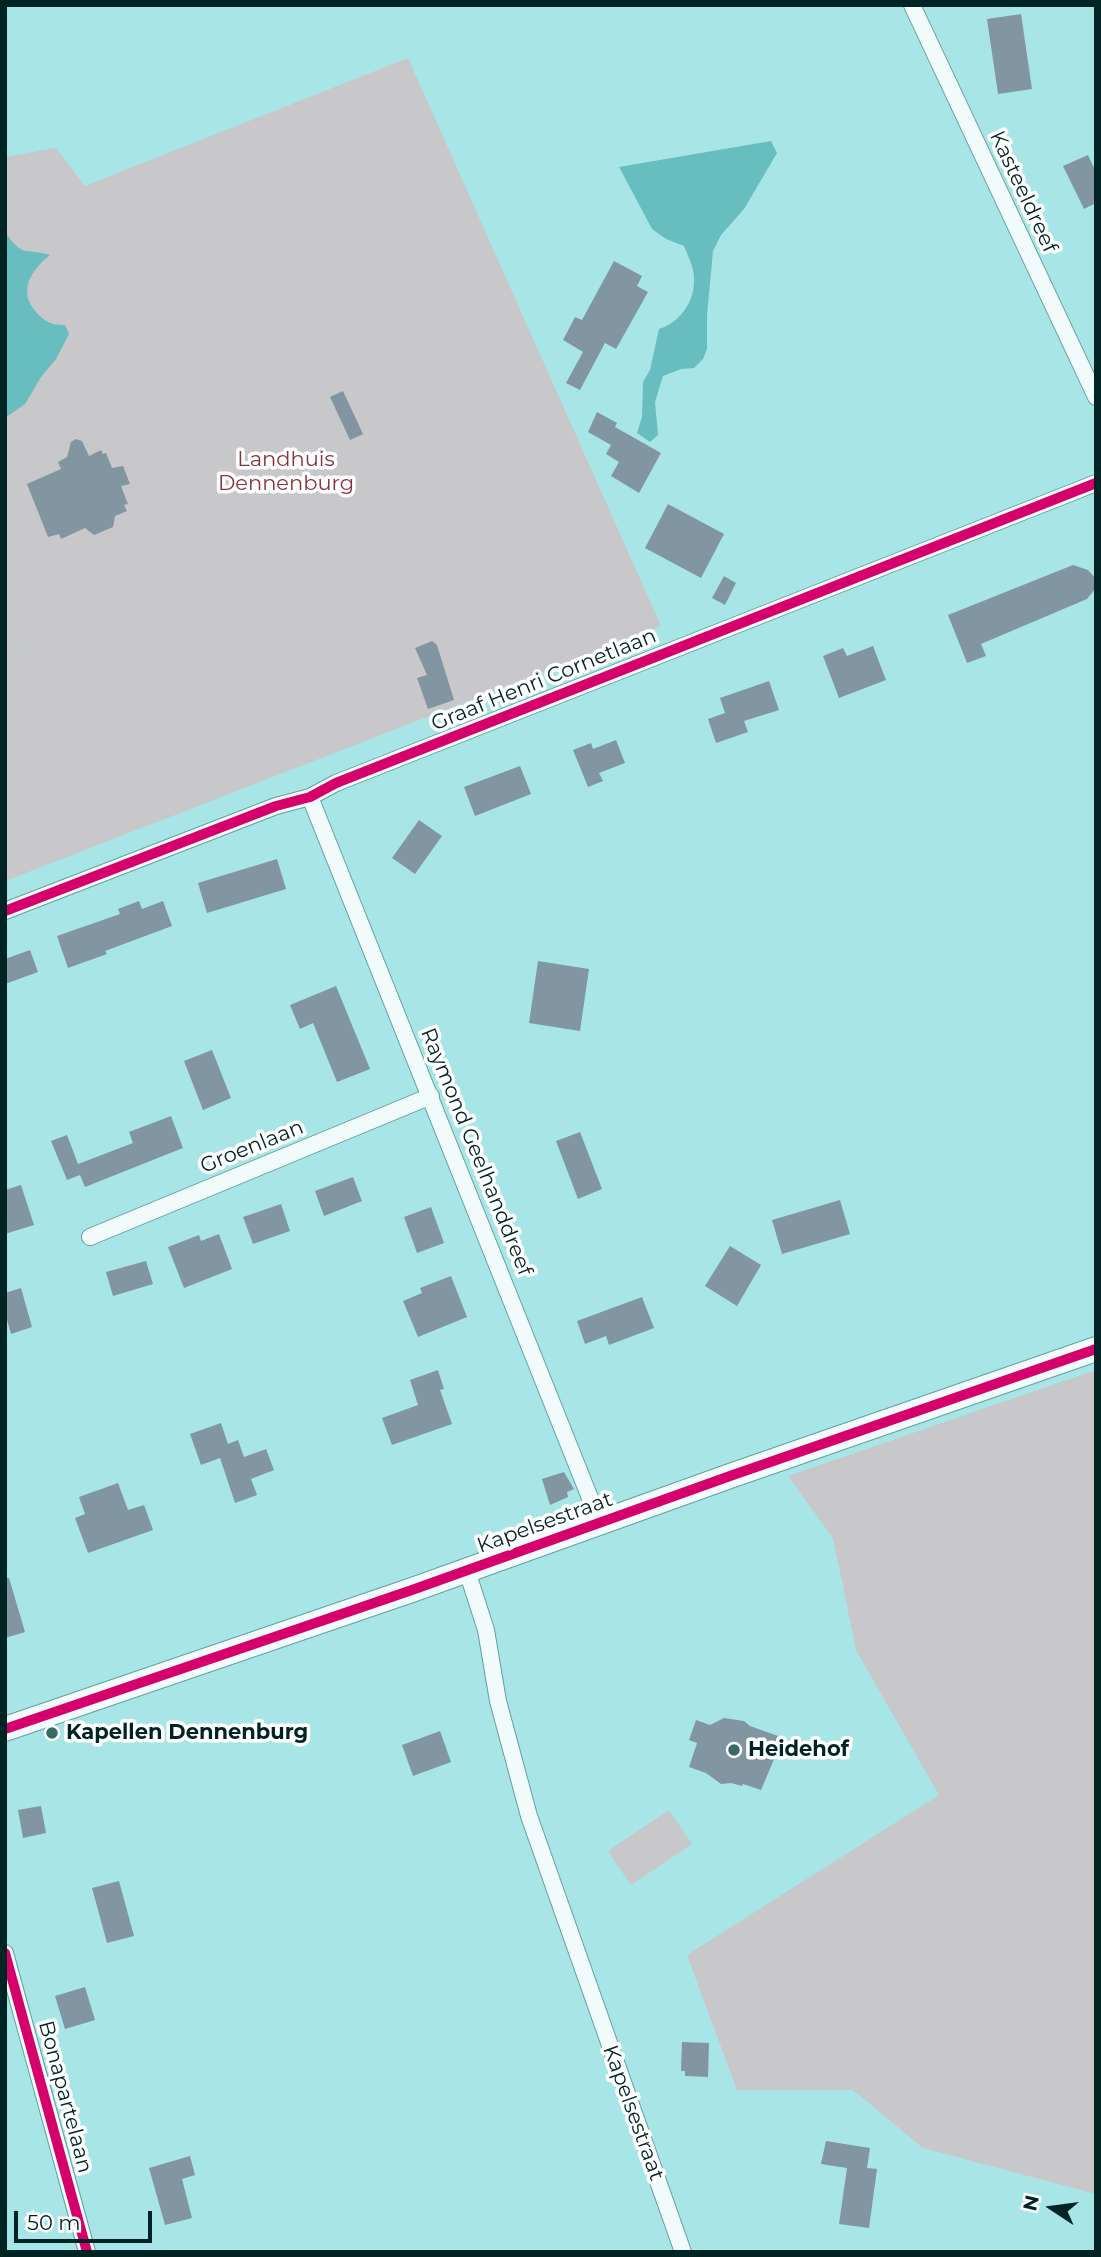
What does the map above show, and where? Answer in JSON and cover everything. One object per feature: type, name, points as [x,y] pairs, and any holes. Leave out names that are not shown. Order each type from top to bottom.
[{"type":"main road","name":"Kapelsestraat","points":[[5,1729],[467,1571],[1096,1349]]},
{"type":"street","name":"Kasteeldreef","points":[[912,5],[1096,397]]},
{"type":"street","name":"Graaf Henri Cornetlaan","points":[[5,911],[276,806],[310,797],[336,783],[1096,483]]},
{"type":"street","name":"Raymond Geelhanddreef","points":[[310,797],[600,1523]]},
{"type":"street","name":"Groenlaan","points":[[90,1237],[431,1096]]},
{"type":"street","name":"Kapelsestraat","points":[[467,1571],[486,1630],[498,1701],[529,1816],[683,2252]]},
{"type":"street","name":"Bonapartelaan","points":[[5,1953],[87,2252]]},
{"type":"path","points":[[50,552],[25,654],[29,674],[53,718],[69,737],[105,760],[136,769],[164,762],[197,748],[233,749],[288,739]]},
{"type":"path","points":[[5,649],[25,654]]},
{"type":"path","points":[[5,849],[14,842],[27,818],[79,744]]},
{"type":"green space","name":"Landhuis Dennenburg","points":[[408,58],[661,626],[5,881],[5,157],[56,148],[85,186]]},
{"type":"green space","points":[[1096,1370],[1096,2194],[923,2148],[853,2090],[737,2090],[687,1955],[939,1795],[856,1650],[833,1538],[788,1476]]},
{"type":"green space","points":[[669,1810],[692,1844],[631,1885],[608,1851]]},
{"type":"water","points":[[771,141],[777,153],[744,209],[721,235],[713,251],[707,349],[703,359],[694,368],[681,369],[663,376],[655,402],[658,435],[650,442],[637,433],[642,417],[643,382],[650,370],[659,329],[674,321],[685,310],[694,287],[694,274],[684,246],[666,239],[652,229],[619,167]]},
{"type":"water","points":[[5,232],[21,249],[50,255],[29,281],[28,296],[30,304],[45,321],[65,325],[69,334],[56,359],[41,377],[25,404],[5,418]]},
{"type":"building","points":[[1021,14],[1032,89],[998,94],[987,19]]},
{"type":"building","points":[[1088,155],[1096,172],[1096,203],[1084,209],[1063,166]]},
{"type":"building","points":[[614,261],[642,276],[637,286],[648,292],[616,349],[605,343],[580,390],[566,383],[583,352],[563,340],[575,317],[582,320]]},
{"type":"building","points":[[343,391],[363,434],[350,440],[330,397]]},
{"type":"building","points":[[597,412],[617,423],[615,427],[661,453],[639,493],[611,476],[619,462],[606,454],[611,445],[588,432]]},
{"type":"building","points":[[76,439],[82,441],[89,456],[101,450],[103,454],[106,453],[112,468],[123,466],[130,484],[121,486],[128,504],[124,505],[127,511],[115,516],[113,527],[94,535],[85,528],[61,539],[59,534],[48,537],[27,484],[61,469],[58,462],[67,457],[71,442]]},
{"type":"building","points":[[668,504],[724,534],[701,578],[645,548]]},
{"type":"building","points":[[1073,565],[1088,570],[1096,579],[1095,589],[1087,599],[981,644],[986,656],[967,663],[948,615]]},
{"type":"building","points":[[724,576],[736,583],[725,605],[712,598]]},
{"type":"building","points":[[432,641],[437,645],[454,700],[428,709],[417,678],[427,675],[415,648]]},
{"type":"building","points":[[873,646],[886,680],[839,698],[823,656],[843,648],[847,656]]},
{"type":"building","points":[[769,681],[779,710],[744,721],[748,732],[716,743],[708,719],[725,713],[720,698]]},
{"type":"building","points":[[616,740],[625,763],[599,773],[603,781],[588,787],[573,750],[591,743],[593,749]]},
{"type":"building","points":[[520,766],[531,794],[475,816],[464,787]]},
{"type":"building","points":[[419,820],[442,836],[415,874],[392,858]]},
{"type":"building","points":[[277,859],[286,889],[207,913],[198,883]]},
{"type":"building","points":[[139,901],[142,909],[163,901],[172,926],[68,968],[57,936],[120,914],[118,909]]},
{"type":"building","points":[[30,950],[38,972],[5,984],[5,959]]},
{"type":"building","points":[[538,961],[589,969],[580,1031],[529,1023]]},
{"type":"building","points":[[336,986],[370,1069],[337,1082],[313,1023],[300,1029],[290,1005]]},
{"type":"building","points":[[212,1050],[231,1098],[203,1110],[184,1061]]},
{"type":"building","points":[[171,1116],[183,1148],[85,1187],[80,1175],[67,1180],[51,1141],[67,1135],[78,1164],[133,1143],[129,1132]]},
{"type":"building","points":[[580,1132],[602,1189],[578,1199],[556,1141]]},
{"type":"building","points":[[353,1177],[362,1201],[324,1216],[315,1191]]},
{"type":"building","points":[[21,1185],[34,1225],[5,1234],[5,1190]]},
{"type":"building","points":[[840,1200],[850,1234],[782,1254],[772,1220]]},
{"type":"building","points":[[281,1204],[290,1231],[253,1244],[243,1217]]},
{"type":"building","points":[[431,1207],[444,1243],[417,1253],[404,1217]]},
{"type":"building","points":[[219,1234],[232,1269],[184,1288],[168,1247],[199,1235],[201,1241]]},
{"type":"building","points":[[730,1246],[761,1265],[737,1306],[705,1286]]},
{"type":"building","points":[[146,1261],[153,1284],[113,1296],[106,1272]]},
{"type":"building","points":[[451,1276],[467,1317],[418,1337],[403,1301],[422,1293],[420,1288]]},
{"type":"building","points":[[21,1288],[32,1327],[11,1334],[5,1313],[5,1293]]},
{"type":"building","points":[[642,1297],[654,1328],[609,1345],[606,1336],[585,1344],[577,1321]]},
{"type":"building","points":[[438,1370],[444,1389],[440,1390],[452,1424],[392,1445],[382,1418],[418,1405],[410,1380]]},
{"type":"building","points":[[221,1423],[228,1444],[238,1440],[244,1457],[266,1449],[274,1470],[251,1479],[257,1495],[235,1503],[220,1458],[201,1465],[190,1434]]},
{"type":"building","points":[[564,1472],[574,1489],[567,1492],[568,1497],[550,1505],[542,1479]]},
{"type":"building","points":[[118,1483],[128,1510],[144,1505],[153,1530],[88,1553],[75,1518],[85,1514],[79,1497]]},
{"type":"building","points":[[5,1578],[9,1578],[25,1632],[5,1638]]},
{"type":"building","name":"Heidehof","points":[[724,1718],[744,1721],[750,1726],[778,1736],[772,1756],[775,1757],[761,1790],[743,1784],[721,1784],[706,1773],[689,1767],[697,1743],[689,1740],[696,1720],[710,1725]]},
{"type":"building","points":[[440,1731],[451,1762],[413,1776],[402,1745]]},
{"type":"building","points":[[41,1806],[46,1833],[23,1838],[18,1810]]},
{"type":"building","points":[[119,1881],[134,1936],[107,1943],[92,1888]]},
{"type":"building","points":[[85,1987],[95,2020],[65,2029],[55,1996]]},
{"type":"building","points":[[682,2042],[709,2043],[708,2077],[685,2076],[685,2071],[681,2071]]},
{"type":"building","points":[[826,2141],[870,2148],[867,2168],[877,2169],[869,2228],[839,2224],[847,2168],[821,2164]]},
{"type":"building","points":[[190,2156],[195,2175],[182,2179],[192,2218],[165,2225],[149,2168]]},
{"type":"cycle path","points":[[5,911],[276,806],[310,797],[336,783],[1096,483]]},
{"type":"cycle path","points":[[5,1729],[412,1590],[1096,1349]]},
{"type":"cycle path","points":[[5,1953],[87,2252]]},
{"type":"place","name":"Kapellen Dennenburg","points":[[52,1733]]},
{"type":"place","name":"Heidehof","points":[[734,1750]]}]
